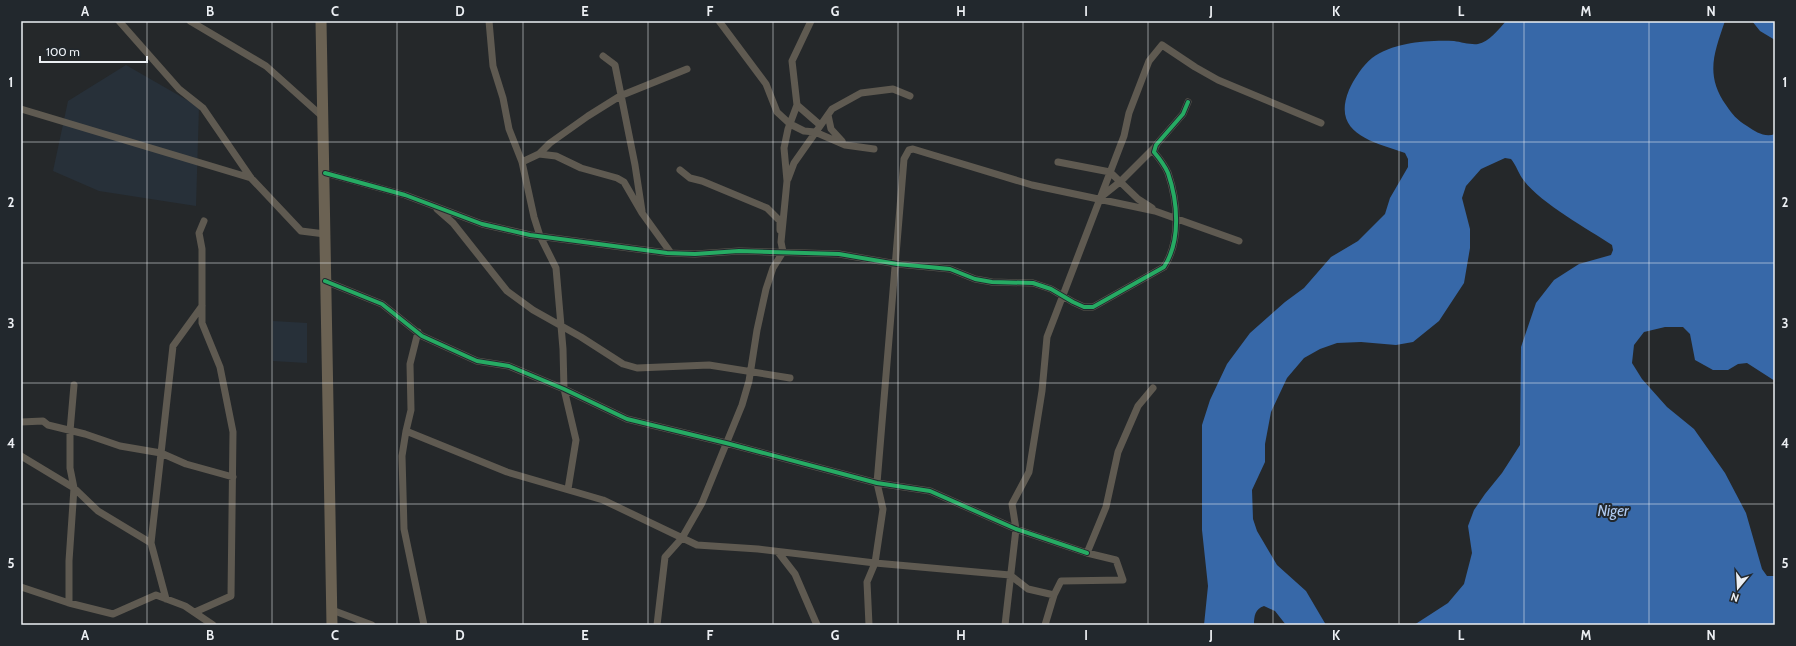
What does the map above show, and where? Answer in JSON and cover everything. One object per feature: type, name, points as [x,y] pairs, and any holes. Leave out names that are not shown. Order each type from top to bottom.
[{"type":"main road","points":[[321,21],[324,118],[325,281],[332,625]]},
{"type":"street","points":[[119,21],[179,89],[203,108],[251,178],[301,231],[325,234]]},
{"type":"street","points":[[190,21],[266,66],[324,118]]},
{"type":"street","points":[[489,21],[493,66],[503,98],[509,129],[522,162],[534,217],[540,236],[556,268],[561,325],[564,389],[576,440],[568,489]]},
{"type":"street","points":[[720,21],[766,84],[777,112],[790,124],[804,131],[815,132],[845,145],[874,149]]},
{"type":"street","points":[[781,242],[787,181],[784,148],[790,124],[797,105],[792,61],[811,21]]},
{"type":"street","points":[[1005,625],[1016,529],[1012,504],[1029,472],[1042,391],[1047,337],[1064,297],[1099,199],[1124,136],[1129,113],[1149,61],[1162,45],[1218,80],[1322,123]]},
{"type":"street","points":[[604,56],[615,65],[635,165],[642,213]]},
{"type":"street","points":[[522,162],[539,154],[556,138],[620,96],[686,69]]},
{"type":"street","points":[[787,181],[794,163],[832,109],[861,93],[893,89],[910,96]]},
{"type":"street","points":[[1099,199],[1120,181],[1156,145],[1183,114],[1188,102]]},
{"type":"street","points":[[797,105],[820,125]]},
{"type":"street","points":[[21,109],[251,178]]},
{"type":"street","points":[[828,115],[831,129],[845,145]]},
{"type":"street","points":[[325,173],[405,194],[482,224],[540,236],[672,253],[783,252],[839,254],[897,264],[950,269],[975,279],[992,282],[1033,283],[1051,288],[1064,297],[1084,306],[1093,307],[1164,267],[1167,262],[1175,235],[1176,219],[1167,172],[1154,152],[1156,145]]},
{"type":"street","points":[[869,625],[867,582],[875,563],[883,509],[877,483],[897,264],[904,159],[909,150],[914,149],[1032,185],[1155,211],[1239,241]]},
{"type":"street","points":[[539,154],[556,156],[581,168],[617,178],[624,182],[642,213],[672,253]]},
{"type":"street","points":[[1058,162],[1110,172],[1138,199],[1155,211]]},
{"type":"street","points":[[657,625],[665,556],[682,538],[702,503],[742,405],[751,371],[757,330],[766,289],[772,268],[783,252],[780,221],[767,208],[702,181],[690,178],[680,170]]},
{"type":"street","points":[[432,205],[453,223],[507,291],[533,310],[561,325],[622,364],[637,368],[709,365],[790,378]]},
{"type":"street","points":[[194,612],[232,596],[233,432],[220,367],[202,323],[202,249],[199,233],[204,221]]},
{"type":"street","points":[[325,281],[382,304],[418,332],[477,361],[509,366],[564,389],[627,419],[726,443],[877,483],[930,491],[1016,529],[1087,553],[1116,560],[1123,580],[1061,581],[1054,595],[1045,625]]},
{"type":"street","points":[[166,599],[151,543],[173,346],[202,306]]},
{"type":"street","points":[[418,332],[410,364],[411,410],[402,456],[404,529],[424,625]]},
{"type":"street","points":[[69,603],[69,561],[74,488],[70,468],[70,431],[74,385]]},
{"type":"street","points":[[1087,553],[1106,508],[1118,452],[1138,406],[1153,388]]},
{"type":"street","points":[[21,422],[43,421],[48,425],[85,434],[120,446],[161,453],[186,464],[233,477]]},
{"type":"street","points":[[406,431],[507,472],[603,500],[697,545],[1010,575],[1028,589],[1054,595]]},
{"type":"street","points":[[23,456],[74,488],[98,511],[151,543]]},
{"type":"street","points":[[778,552],[795,574],[818,625]]},
{"type":"street","points":[[21,587],[69,603],[113,614],[156,595],[185,606],[213,625]]},
{"type":"street","points":[[332,610],[372,625]]},
{"type":"shaded area","points":[[126,65],[199,107],[196,206],[99,191],[53,171],[68,101]]},
{"type":"shaded area","points":[[273,321],[307,323],[307,363],[273,361]]},
{"type":"water","name":"Niger","points":[[1506,21],[1725,21],[1715,54],[1714,64],[1715,84],[1719,94],[1733,114],[1743,124],[1761,134],[1775,134],[1775,381],[1747,363],[1738,364],[1728,370],[1713,370],[1695,360],[1690,334],[1683,327],[1665,327],[1644,332],[1634,345],[1632,363],[1642,379],[1667,407],[1694,429],[1725,473],[1746,513],[1762,569],[1767,576],[1775,576],[1775,625],[1414,625],[1448,603],[1464,584],[1472,553],[1468,526],[1474,510],[1502,473],[1520,445],[1521,347],[1536,303],[1554,280],[1579,264],[1611,255],[1613,250],[1612,245],[1551,206],[1539,196],[1522,178],[1511,159],[1505,158],[1481,169],[1466,186],[1462,198],[1470,229],[1470,248],[1464,283],[1439,321],[1413,342],[1396,345],[1361,342],[1337,343],[1320,349],[1304,358],[1287,378],[1271,412],[1265,444],[1265,462],[1252,490],[1253,519],[1257,531],[1277,565],[1306,591],[1326,625],[1286,625],[1275,611],[1264,606],[1261,607],[1256,613],[1254,625],[1204,625],[1208,586],[1202,530],[1202,425],[1210,400],[1227,364],[1250,333],[1285,302],[1304,288],[1331,257],[1358,241],[1385,214],[1390,198],[1408,167],[1408,159],[1405,153],[1368,140],[1358,134],[1350,126],[1346,117],[1345,105],[1351,86],[1365,64],[1372,58],[1390,48],[1412,43],[1433,41],[1454,41],[1478,44],[1490,38]]},
{"type":"water","points":[[1752,21],[1775,21],[1775,40],[1760,31]]},
{"type":"cycle path","points":[[325,173],[405,195],[482,224],[530,235],[667,253],[695,254],[739,251],[839,254],[897,264],[950,269],[975,279],[992,282],[1033,283],[1051,289],[1084,307],[1093,307],[1164,267],[1169,257],[1175,233],[1176,209],[1168,173],[1154,152],[1156,145],[1183,114],[1188,102]]},
{"type":"cycle path","points":[[325,281],[382,304],[422,336],[477,361],[509,366],[564,389],[627,419],[726,443],[877,483],[930,491],[1016,529],[1087,553]]}]
